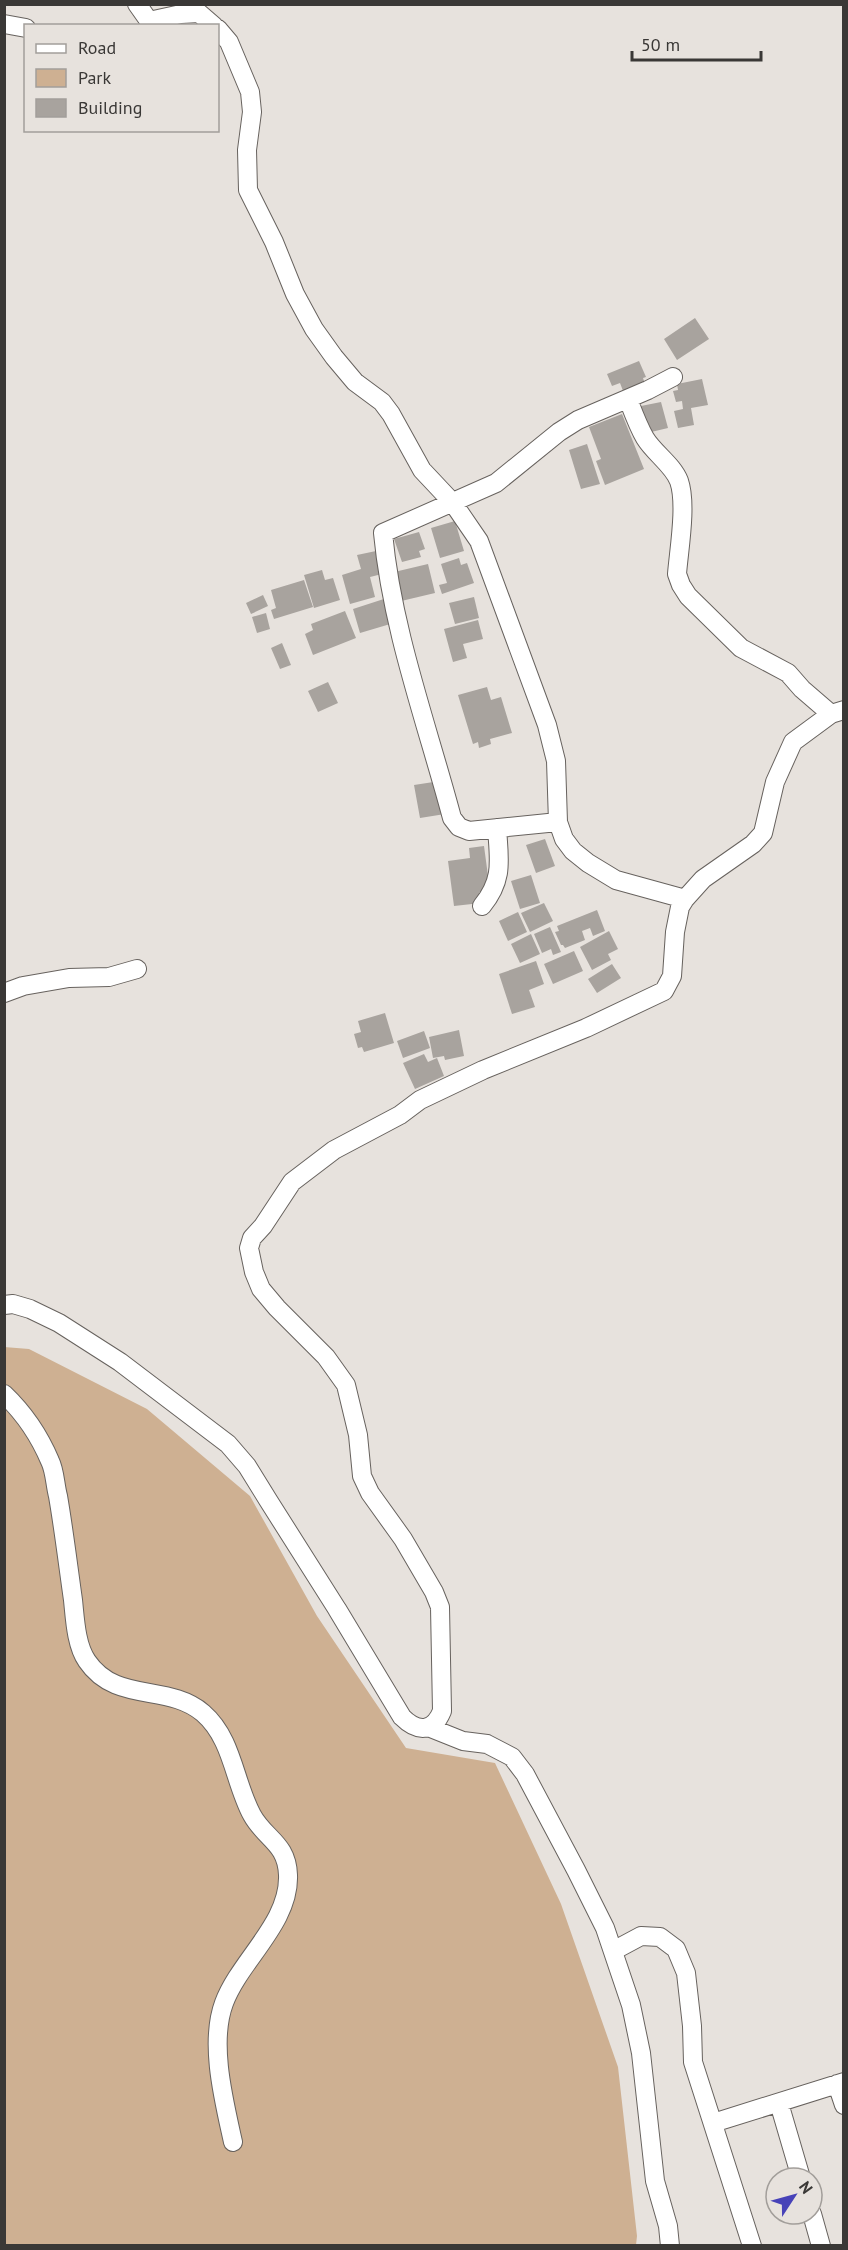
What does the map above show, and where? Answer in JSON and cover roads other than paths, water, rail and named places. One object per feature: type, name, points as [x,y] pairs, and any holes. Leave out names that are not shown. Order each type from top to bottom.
[{"type":"street","points":[[137,4],[145,23],[181,14],[199,13],[212,24]]},
{"type":"street","points":[[4,24],[24,28]]},
{"type":"street","points":[[219,30],[228,42],[250,92],[252,112],[247,150],[248,190],[274,242],[295,294],[334,357],[355,382],[382,402],[392,414],[422,470],[453,503],[479,541],[547,725],[556,761],[558,822],[564,839],[588,863],[616,880],[685,900]]},
{"type":"street","points":[[558,822],[469,831],[459,827],[452,818],[409,665],[386,568],[383,532],[496,483],[559,432],[602,408],[628,399],[673,377]]},
{"type":"street","points":[[4,1305],[13,1304],[30,1308],[58,1323],[120,1362],[228,1444],[247,1466],[402,1717],[411,1725],[421,1729],[439,1720],[442,1711],[440,1607],[425,1575],[370,1493],[362,1476],[358,1435],[345,1385],[327,1357],[261,1289],[254,1272],[249,1248],[252,1238],[263,1226],[292,1182],[334,1150],[400,1115],[420,1100],[483,1070],[586,1028],[664,991],[672,976],[675,932],[680,907],[703,879],[753,844],[763,833],[775,782],[793,742],[837,712],[802,689],[788,673],[741,648],[688,596],[677,574],[682,497],[680,482],[644,436],[628,399]]},
{"type":"street","points":[[482,906],[496,884],[499,873],[496,828]]},
{"type":"street","points":[[4,993],[23,986],[69,978],[109,976],[137,969]]},
{"type":"street","points":[[4,1394],[31,1424],[51,1463],[62,1519],[75,1617],[85,1659],[98,1676],[107,1682],[140,1692],[171,1697],[191,1704],[203,1713],[214,1724],[226,1744],[252,1815],[270,1834],[286,1859],[288,1877],[286,1899],[276,1919],[232,1987],[219,2019],[218,2040],[222,2088],[233,2142]]},
{"type":"street","points":[[428,1727],[463,1741],[486,1744],[512,1757],[525,1774],[605,1929],[631,2005],[641,2053],[655,2181],[668,2226],[670,2246]]},
{"type":"street","points":[[613,1951],[641,1936],[660,1937],[676,1948],[686,1972],[693,2062],[752,2246]]},
{"type":"street","points":[[713,2123],[840,2083],[843,2105]]},
{"type":"street","points":[[778,2103],[797,2166]]},
{"type":"street","points":[[815,2226],[821,2246]]}]
